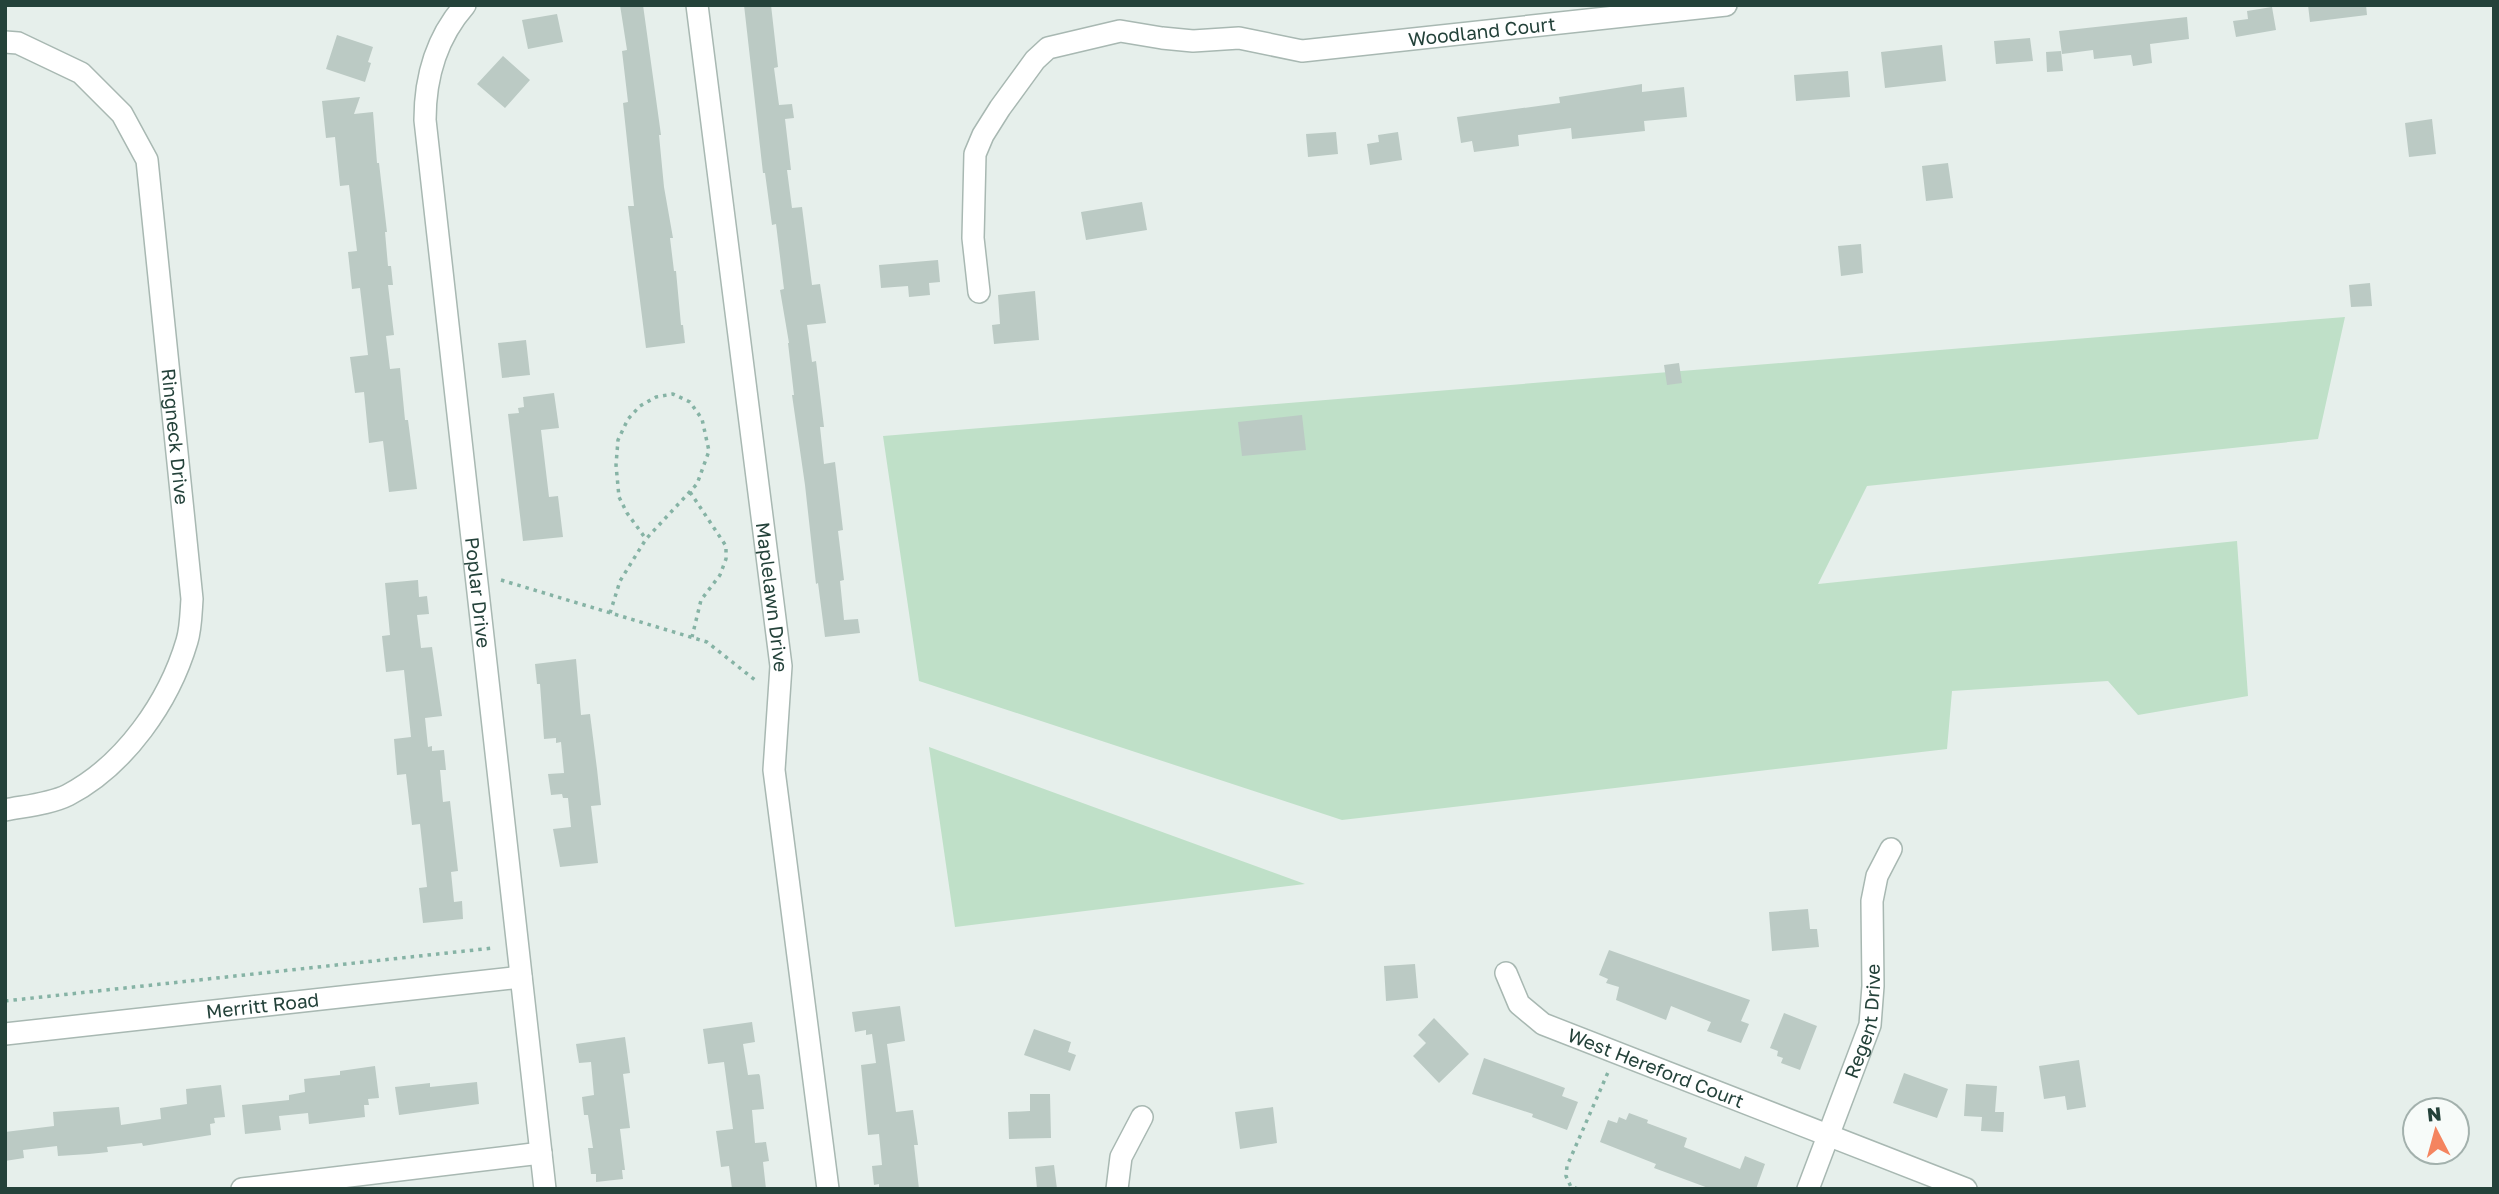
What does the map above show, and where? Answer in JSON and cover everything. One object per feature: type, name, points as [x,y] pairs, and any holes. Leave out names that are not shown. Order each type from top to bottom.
[{"type":"street","name":"Poplar Drive","points":[[465,5],[437,48],[427,84],[425,120],[545,1189]]},
{"type":"street","name":"Maplelawn Drive","points":[[697,5],[781,666],[774,769],[828,1189]]},
{"type":"street","name":"Woodland Court","points":[[979,292],[973,238],[975,154],[983,135],[1035,60],[1048,48],[1120,31],[1193,41],[1239,38],[1302,51],[1726,5]]},
{"type":"street","name":"Ringneck Drive","points":[[5,42],[18,43],[81,73],[122,114],[148,160],[192,599],[188,639],[172,681],[145,726],[109,768],[66,796],[5,810]]},
{"type":"street","name":"Regent Drive","points":[[1808,1189],[1870,1025],[1873,986],[1872,901],[1877,876],[1891,849]]},
{"type":"street","name":"West Hereford Court","points":[[1506,973],[1519,1004],[1544,1024],[1966,1189]]},
{"type":"street","name":"Merritt Road","points":[[5,1034],[521,977]]},
{"type":"street","points":[[1117,1189],[1121,1157],[1142,1117]]},
{"type":"street","points":[[242,1189],[541,1153]]},
{"type":"path","points":[[610,612],[620,581],[646,539],[696,484],[709,451],[702,419],[690,402],[673,394],[656,397],[640,406],[628,419],[618,440],[616,465],[620,497],[627,513],[646,539]]},
{"type":"path","points":[[690,492],[726,546],[726,559],[720,575],[701,600],[692,637]]},
{"type":"path","points":[[501,580],[707,642],[755,680]]},
{"type":"path","points":[[5,1001],[494,948]]},
{"type":"path","points":[[1578,1189],[1571,1187],[1566,1176],[1567,1166],[1616,1053]]},
{"type":"green space","points":[[2345,317],[2318,439],[1867,486],[1818,584],[2237,541],[2248,696],[2138,715],[2108,681],[1952,691],[1947,749],[1342,820],[919,681],[883,436]]},
{"type":"green space","points":[[929,747],[1305,884],[955,927]]},
{"type":"building","points":[[620,5],[643,5],[685,343],[646,348],[628,206],[634,206],[623,103],[628,102],[622,51],[627,50]]},
{"type":"building","points":[[744,5],[771,5],[779,105],[792,104],[794,118],[785,119],[792,208],[802,207],[812,285],[820,284],[826,323],[807,325],[812,362],[816,361],[824,427],[820,427],[824,464],[835,462],[843,530],[838,531],[844,580],[840,581],[844,620],[858,619],[860,633],[825,637],[792,395],[789,343],[780,290],[784,289],[776,224],[772,225],[763,173]]},
{"type":"building","points":[[2308,5],[2366,5],[2367,15],[2310,22]]},
{"type":"building","points":[[2272,7],[2276,30],[2236,37],[2233,21],[2248,19],[2247,11]]},
{"type":"building","points":[[557,14],[563,42],[528,49],[522,20]]},
{"type":"building","points":[[2187,17],[2189,39],[2150,44],[2152,63],[2133,66],[2131,55],[2094,59],[2093,50],[2062,54],[2059,31]]},
{"type":"building","points":[[337,35],[373,47],[365,82],[326,69]]},
{"type":"building","points":[[2030,38],[2033,61],[1996,64],[1994,41]]},
{"type":"building","points":[[1942,45],[1946,81],[1885,88],[1881,52]]},
{"type":"building","points":[[2061,51],[2063,71],[2047,72],[2046,52]]},
{"type":"building","points":[[503,56],[530,80],[505,108],[477,84]]},
{"type":"building","points":[[1848,71],[1850,97],[1796,101],[1794,75]]},
{"type":"building","points":[[1642,84],[1642,92],[1684,87],[1687,117],[1644,121],[1645,131],[1572,139],[1571,128],[1518,135],[1519,146],[1474,152],[1472,141],[1461,143],[1457,117],[1560,103],[1559,97]]},
{"type":"building","points":[[360,97],[354,114],[373,112],[387,232],[388,266],[391,266],[393,285],[388,285],[394,335],[386,336],[390,369],[400,368],[405,420],[408,420],[417,489],[389,492],[383,441],[369,443],[364,392],[355,393],[350,357],[368,355],[360,288],[352,289],[348,252],[357,251],[349,185],[340,186],[335,137],[326,138],[322,101]]},
{"type":"building","points":[[2432,119],[2436,154],[2409,157],[2405,123]]},
{"type":"building","points":[[1336,132],[1338,154],[1308,157],[1306,134]]},
{"type":"building","points":[[1398,132],[1402,160],[1370,165],[1367,144],[1379,142],[1378,135]]},
{"type":"building","points":[[1948,163],[1953,198],[1926,201],[1922,166]]},
{"type":"building","points":[[1142,202],[1147,230],[1086,240],[1081,212]]},
{"type":"building","points":[[1861,244],[1863,273],[1841,276],[1838,246]]},
{"type":"building","points":[[938,260],[940,282],[929,283],[930,295],[909,297],[908,286],[881,288],[879,265]]},
{"type":"building","points":[[2370,283],[2372,306],[2351,307],[2349,285]]},
{"type":"building","points":[[1035,291],[1039,340],[994,344],[992,325],[1000,324],[998,295]]},
{"type":"building","points":[[526,340],[530,375],[502,378],[498,343]]},
{"type":"building","points":[[1679,363],[1682,383],[1667,385],[1664,365]]},
{"type":"building","points":[[554,393],[559,428],[541,430],[549,497],[558,496],[563,537],[523,541],[508,414],[519,413],[518,408],[524,407],[523,397]]},
{"type":"building","points":[[1302,415],[1306,450],[1242,456],[1238,422]]},
{"type":"building","points":[[418,580],[419,597],[427,596],[429,614],[417,615],[421,648],[432,647],[442,716],[425,718],[428,747],[432,746],[432,751],[444,750],[446,770],[440,770],[443,802],[450,801],[458,871],[451,872],[454,902],[462,901],[463,919],[423,923],[419,888],[427,887],[420,824],[412,825],[406,774],[397,775],[394,739],[411,737],[404,670],[386,672],[382,636],[390,635],[385,583]]},
{"type":"building","points":[[576,659],[581,715],[590,714],[601,805],[591,806],[598,863],[560,867],[553,829],[571,827],[568,798],[563,798],[562,794],[551,795],[548,774],[564,773],[561,742],[556,743],[556,738],[544,739],[540,684],[537,684],[535,664]]},
{"type":"building","points":[[1808,909],[1810,929],[1817,929],[1819,947],[1772,951],[1769,912]]},
{"type":"building","points":[[1609,950],[1750,1000],[1741,1021],[1749,1024],[1741,1043],[1707,1031],[1711,1022],[1671,1006],[1666,1020],[1616,1000],[1619,987],[1606,983],[1608,979],[1599,975]]},
{"type":"building","points":[[1415,964],[1418,998],[1386,1001],[1384,966]]},
{"type":"building","points":[[900,1006],[905,1041],[887,1044],[896,1112],[913,1110],[918,1145],[914,1145],[919,1189],[879,1189],[879,1184],[874,1185],[872,1166],[882,1165],[879,1134],[868,1135],[861,1065],[876,1063],[872,1034],[866,1035],[866,1030],[855,1032],[852,1012]]},
{"type":"building","points":[[1784,1013],[1817,1026],[1800,1070],[1781,1063],[1783,1058],[1777,1056],[1778,1051],[1770,1048]]},
{"type":"building","points":[[1434,1018],[1469,1054],[1439,1083],[1413,1056],[1426,1043],[1418,1035]]},
{"type":"building","points":[[752,1022],[755,1042],[743,1044],[748,1075],[760,1076],[764,1109],[752,1110],[755,1143],[766,1142],[769,1161],[763,1162],[766,1189],[732,1189],[729,1166],[721,1167],[716,1131],[733,1129],[724,1062],[708,1064],[703,1029]]},
{"type":"building","points":[[1034,1029],[1071,1042],[1068,1052],[1076,1055],[1070,1071],[1024,1055]]},
{"type":"building","points":[[625,1037],[630,1073],[623,1074],[630,1128],[620,1129],[625,1170],[622,1170],[623,1179],[596,1182],[596,1174],[591,1174],[588,1148],[593,1148],[582,1097],[594,1095],[591,1062],[579,1063],[576,1044]]},
{"type":"building","points":[[1484,1058],[1565,1088],[1562,1096],[1578,1102],[1567,1130],[1532,1117],[1533,1114],[1472,1094]]},
{"type":"building","points":[[2079,1060],[2086,1107],[2067,1110],[2065,1096],[2044,1099],[2039,1066]]},
{"type":"building","points":[[375,1066],[379,1098],[368,1099],[369,1105],[364,1105],[365,1117],[309,1124],[308,1113],[279,1116],[281,1130],[245,1134],[242,1105],[289,1100],[289,1095],[305,1092],[304,1079],[340,1075],[340,1071]]},
{"type":"building","points":[[1904,1073],[1948,1089],[1937,1118],[1893,1103]]},
{"type":"building","points":[[477,1082],[479,1104],[399,1115],[395,1087],[430,1083],[430,1087]]},
{"type":"building","points":[[1966,1084],[1997,1086],[1995,1112],[2004,1112],[2003,1132],[1981,1131],[1982,1117],[1964,1116]]},
{"type":"building","points":[[221,1085],[225,1117],[214,1118],[215,1123],[210,1124],[211,1135],[143,1146],[142,1143],[107,1147],[108,1152],[89,1154],[58,1156],[57,1146],[23,1150],[24,1158],[5,1161],[5,1132],[54,1126],[53,1112],[119,1107],[121,1125],[161,1119],[160,1108],[187,1104],[186,1089]]},
{"type":"building","points":[[1030,1094],[1050,1094],[1051,1138],[1009,1139],[1008,1112],[1030,1111]]},
{"type":"building","points":[[1273,1107],[1277,1143],[1240,1149],[1235,1112]]},
{"type":"building","points":[[1629,1113],[1687,1138],[1684,1147],[1740,1169],[1745,1156],[1765,1164],[1756,1189],[1711,1189],[1654,1168],[1656,1164],[1600,1142],[1608,1120],[1617,1123],[1619,1117],[1626,1120]]},
{"type":"building","points":[[1054,1165],[1057,1189],[1037,1189],[1035,1167]]}]
